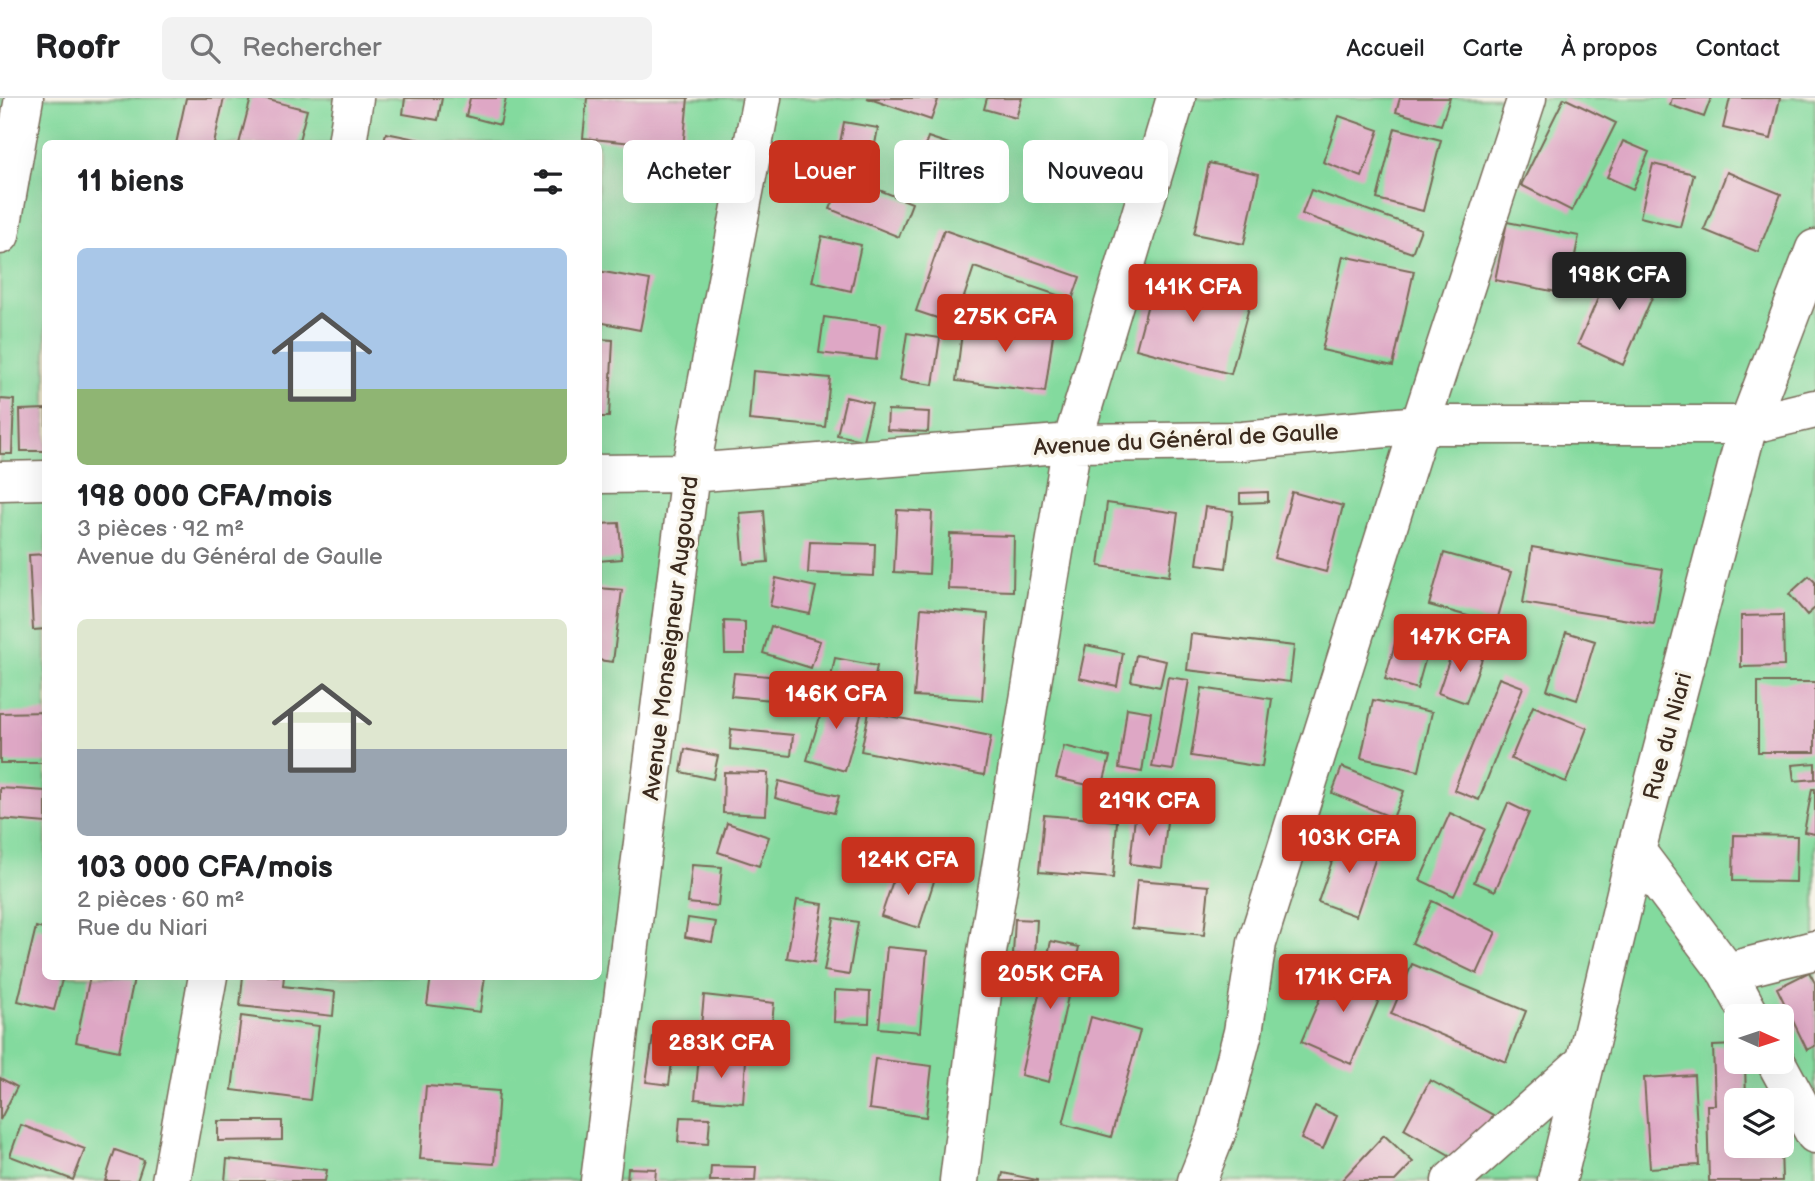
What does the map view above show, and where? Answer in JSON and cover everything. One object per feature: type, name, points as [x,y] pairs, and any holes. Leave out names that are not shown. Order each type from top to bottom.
[{"type":"street","points":[[0,235],[24,98]]},
{"type":"street","points":[[349,140],[354,98]]},
{"type":"street","name":"Avenue Monseigneur Augouard","points":[[600,1181],[690,473],[762,98]]},
{"type":"street","points":[[959,1181],[987,952],[1072,443],[1176,98]]},
{"type":"street","points":[[1197,1181],[1217,1131],[1243,1032],[1257,943],[1420,425],[1527,98]]},
{"type":"street","name":"Rue du Niari","points":[[1557,1181],[1636,851],[1748,425],[1815,249]]},
{"type":"street","name":"Avenue du Général de Gaulle","points":[[602,474],[690,473],[1072,443],[1242,441],[1420,425],[1748,425],[1815,409]]},
{"type":"street","points":[[0,481],[42,480]]},
{"type":"street","points":[[1636,851],[1727,972],[1744,1004]]},
{"type":"street","points":[[1727,972],[1815,950]]},
{"type":"street","points":[[171,1181],[207,980]]},
{"type":"street","points":[[1451,1181],[1586,1061]]},
{"type":"street","points":[[1782,1074],[1815,1134]]},
{"type":"green space","points":[[0,98],[1815,98],[1815,1181],[0,1181]]},
{"type":"building","points":[[186,98],[224,98],[215,140],[177,140]]},
{"type":"building","points":[[251,98],[307,110],[299,140],[240,140]]},
{"type":"building","points":[[405,98],[442,98],[438,120],[403,114]]},
{"type":"building","points":[[470,98],[506,98],[500,125],[466,116]]},
{"type":"building","points":[[587,98],[688,98],[684,140],[623,142],[583,138]]},
{"type":"building","points":[[867,98],[933,98],[938,100],[931,120]]},
{"type":"building","points":[[987,98],[1022,98],[1016,118],[984,109]]},
{"type":"building","points":[[1400,98],[1450,98],[1441,125],[1396,112]]},
{"type":"building","points":[[1564,98],[1616,123],[1572,211],[1521,185]]},
{"type":"building","points":[[1672,98],[1711,98],[1704,117],[1670,105]]},
{"type":"building","points":[[1730,98],[1780,98],[1771,139],[1723,128]]},
{"type":"building","points":[[1339,116],[1379,130],[1362,177],[1323,162]]},
{"type":"building","points":[[844,122],[878,128],[876,140],[841,140]]},
{"type":"building","points":[[1395,128],[1441,140],[1423,211],[1377,199]]},
{"type":"building","points":[[386,133],[421,140],[384,140]]},
{"type":"building","points":[[1623,141],[1649,152],[1633,189],[1607,177]]},
{"type":"building","points":[[1209,163],[1259,174],[1244,244],[1194,234]]},
{"type":"building","points":[[1653,164],[1694,174],[1680,227],[1640,217]]},
{"type":"building","points":[[1727,172],[1781,194],[1758,252],[1704,230]]},
{"type":"building","points":[[880,190],[894,196],[894,203],[912,203],[899,237],[830,209],[833,203],[880,203]]},
{"type":"building","points":[[1311,190],[1421,229],[1412,253],[1302,214]]},
{"type":"building","points":[[1507,222],[1579,236],[1567,294],[1495,280]]},
{"type":"building","points":[[944,230],[1080,277],[1072,300],[974,267],[955,324],[916,311]]},
{"type":"building","points":[[822,236],[861,245],[851,291],[812,282]]},
{"type":"building","points":[[1343,256],[1414,271],[1393,366],[1322,350]]},
{"type":"building","points":[[1615,259],[1660,279],[1623,365],[1578,344]]},
{"type":"building","points":[[602,272],[650,280],[640,330],[602,323]]},
{"type":"building","points":[[1156,274],[1251,300],[1231,374],[1136,349]]},
{"type":"building","points":[[964,316],[1054,328],[1045,392],[956,381]]},
{"type":"building","points":[[824,317],[880,325],[876,360],[819,353]]},
{"type":"building","points":[[907,333],[940,338],[933,385],[900,380]]},
{"type":"building","points":[[602,339],[613,340],[609,417],[602,417]]},
{"type":"building","points":[[753,371],[830,378],[825,427],[749,420]]},
{"type":"building","points":[[846,397],[872,403],[863,440],[837,435]]},
{"type":"building","points":[[0,399],[14,400],[12,454],[0,454]]},
{"type":"building","points":[[42,409],[42,451],[21,451],[20,410]]},
{"type":"building","points":[[888,410],[929,412],[928,432],[887,430]]},
{"type":"building","points":[[1268,492],[1268,502],[1240,503],[1240,493]]},
{"type":"building","points":[[1292,492],[1343,506],[1326,572],[1274,558]]},
{"type":"building","points":[[1107,503],[1178,513],[1169,576],[1099,566]]},
{"type":"building","points":[[1205,507],[1233,511],[1226,568],[1197,564]]},
{"type":"building","points":[[897,510],[932,512],[929,574],[894,572]]},
{"type":"building","points":[[764,511],[768,562],[744,564],[740,513]]},
{"type":"building","points":[[619,523],[622,559],[602,561],[602,524]]},
{"type":"building","points":[[950,534],[1014,536],[1013,591],[948,589]]},
{"type":"building","points":[[810,542],[875,544],[874,576],[808,573]]},
{"type":"building","points":[[1532,547],[1663,569],[1654,624],[1523,603]]},
{"type":"building","points":[[1444,553],[1511,572],[1496,624],[1429,605]]},
{"type":"building","points":[[42,554],[42,629],[33,630],[29,555]]},
{"type":"building","points":[[1809,576],[1815,582],[1815,608],[1807,615],[1789,594]]},
{"type":"building","points":[[776,578],[816,587],[810,614],[770,606]]},
{"type":"building","points":[[602,588],[622,590],[613,662],[602,661]]},
{"type":"building","points":[[921,608],[988,614],[982,700],[914,696]]},
{"type":"building","points":[[1783,615],[1784,666],[1741,667],[1741,616]]},
{"type":"building","points":[[724,621],[745,622],[745,654],[725,654]]},
{"type":"building","points":[[771,626],[820,641],[811,668],[763,653]]},
{"type":"building","points":[[1400,626],[1432,636],[1417,689],[1385,679]]},
{"type":"building","points":[[1566,632],[1595,641],[1577,700],[1547,690]]},
{"type":"building","points":[[1191,634],[1294,646],[1290,682],[1187,670]]},
{"type":"building","points":[[1086,645],[1123,653],[1117,686],[1079,678]]},
{"type":"building","points":[[1454,646],[1483,656],[1466,703],[1438,693]]},
{"type":"building","points":[[1136,655],[1166,661],[1160,687],[1131,681]]},
{"type":"building","points":[[835,658],[877,666],[873,685],[831,677]]},
{"type":"building","points":[[734,673],[803,679],[801,703],[731,696]]},
{"type":"building","points":[[1168,677],[1189,680],[1173,770],[1152,767]]},
{"type":"building","points":[[1499,678],[1523,687],[1479,800],[1454,790]]},
{"type":"building","points":[[1758,682],[1815,682],[1815,752],[1758,752]]},
{"type":"building","points":[[1202,688],[1272,699],[1262,767],[1191,756]]},
{"type":"building","points":[[828,690],[865,701],[845,771],[807,760]]},
{"type":"building","points":[[1373,700],[1432,712],[1419,771],[1361,758]]},
{"type":"building","points":[[1533,706],[1587,728],[1566,782],[1511,759]]},
{"type":"building","points":[[1127,708],[1151,712],[1142,772],[1119,768]]},
{"type":"building","points":[[42,712],[42,763],[0,763],[0,713]]},
{"type":"building","points":[[869,712],[991,736],[984,775],[861,751]]},
{"type":"building","points":[[731,729],[793,735],[791,756],[730,749]]},
{"type":"building","points":[[1064,746],[1110,757],[1102,788],[1056,778]]},
{"type":"building","points":[[685,749],[718,756],[713,779],[681,772]]},
{"type":"building","points":[[1815,763],[1815,779],[1794,781],[1792,765]]},
{"type":"building","points":[[1342,767],[1404,791],[1393,818],[1332,793]]},
{"type":"building","points":[[724,772],[768,773],[766,815],[723,813]]},
{"type":"building","points":[[779,781],[839,796],[834,813],[775,798]]},
{"type":"building","points":[[0,788],[42,791],[42,823],[0,819]]},
{"type":"building","points":[[1812,789],[1815,789],[1815,834],[1804,832]]},
{"type":"building","points":[[1508,803],[1529,813],[1495,891],[1474,882]]},
{"type":"building","points":[[1136,808],[1168,812],[1162,868],[1130,864]]},
{"type":"building","points":[[1450,813],[1485,829],[1454,896],[1420,880]]},
{"type":"building","points":[[1044,815],[1117,821],[1113,878],[1039,872]]},
{"type":"building","points":[[727,823],[769,837],[759,866],[718,852]]},
{"type":"building","points":[[1341,835],[1379,848],[1356,916],[1318,902]]},
{"type":"building","points":[[1734,835],[1797,836],[1796,882],[1733,881]]},
{"type":"building","points":[[692,865],[722,867],[718,906],[688,903]]},
{"type":"building","points":[[898,866],[935,878],[919,928],[881,916]]},
{"type":"building","points":[[1137,880],[1209,886],[1204,935],[1132,928]]},
{"type":"building","points":[[797,900],[823,904],[814,962],[787,958]]},
{"type":"building","points":[[1432,901],[1496,932],[1477,974],[1412,943]]},
{"type":"building","points":[[688,918],[716,922],[712,942],[685,937]]},
{"type":"building","points":[[834,918],[858,922],[849,975],[824,971]]},
{"type":"building","points":[[1015,919],[1037,920],[1035,955],[1013,954]]},
{"type":"building","points":[[36,927],[42,929],[42,980],[62,980],[54,1010],[18,1001]]},
{"type":"building","points":[[1051,941],[1079,947],[1049,1082],[1021,1075]]},
{"type":"building","points":[[887,947],[927,951],[920,1032],[879,1028]]},
{"type":"building","points":[[1335,963],[1385,986],[1351,1064],[1301,1042]]},
{"type":"building","points":[[1412,964],[1526,1011],[1506,1062],[1391,1014]]},
{"type":"building","points":[[1809,972],[1815,983],[1815,1046],[1807,1050],[1794,1023],[1794,1004],[1785,1004],[1777,988]]},
{"type":"building","points":[[89,980],[134,980],[119,1051],[76,1042]]},
{"type":"building","points":[[243,980],[284,980],[283,986],[335,992],[333,1016],[240,1006]]},
{"type":"building","points":[[430,980],[484,980],[480,1012],[427,1005]]},
{"type":"building","points":[[835,990],[870,992],[869,1023],[834,1022]]},
{"type":"building","points":[[704,995],[774,1003],[770,1044],[700,1037]]},
{"type":"building","points":[[241,1016],[319,1026],[310,1100],[232,1090]]},
{"type":"building","points":[[1091,1017],[1140,1031],[1111,1137],[1063,1124]]},
{"type":"building","points":[[653,1037],[675,1040],[669,1085],[646,1082]]},
{"type":"building","points":[[1713,1046],[1724,1046],[1724,1074],[1745,1074],[1746,1088],[1724,1088],[1724,1158],[1781,1158],[1782,1181],[1709,1181],[1707,1105],[1715,1105]]},
{"type":"building","points":[[699,1056],[746,1060],[743,1103],[695,1099]]},
{"type":"building","points":[[875,1059],[932,1066],[926,1117],[869,1109]]},
{"type":"building","points":[[1694,1075],[1699,1165],[1650,1168],[1644,1078]]},
{"type":"building","points":[[0,1078],[17,1087],[0,1120]]},
{"type":"building","points":[[1430,1080],[1493,1115],[1465,1164],[1404,1129]]},
{"type":"building","points":[[426,1086],[499,1091],[494,1164],[420,1159]]},
{"type":"building","points":[[1315,1106],[1337,1116],[1323,1149],[1301,1139]]},
{"type":"building","points":[[680,1117],[710,1118],[708,1144],[678,1142]]},
{"type":"building","points":[[218,1121],[282,1121],[282,1140],[218,1141]]},
{"type":"building","points":[[21,1125],[85,1149],[73,1180],[10,1156]]},
{"type":"building","points":[[1384,1135],[1413,1162],[1395,1181],[1341,1181]]},
{"type":"building","points":[[115,1150],[144,1160],[137,1181],[105,1181]]},
{"type":"building","points":[[227,1159],[327,1170],[325,1181],[225,1181]]},
{"type":"building","points":[[711,1166],[756,1167],[755,1181],[710,1181]]},
{"type":"building","points":[[628,1168],[656,1169],[655,1181],[627,1181]]},
{"type":"building","points":[[1003,1173],[1037,1180],[1037,1181],[1001,1181]]}]
